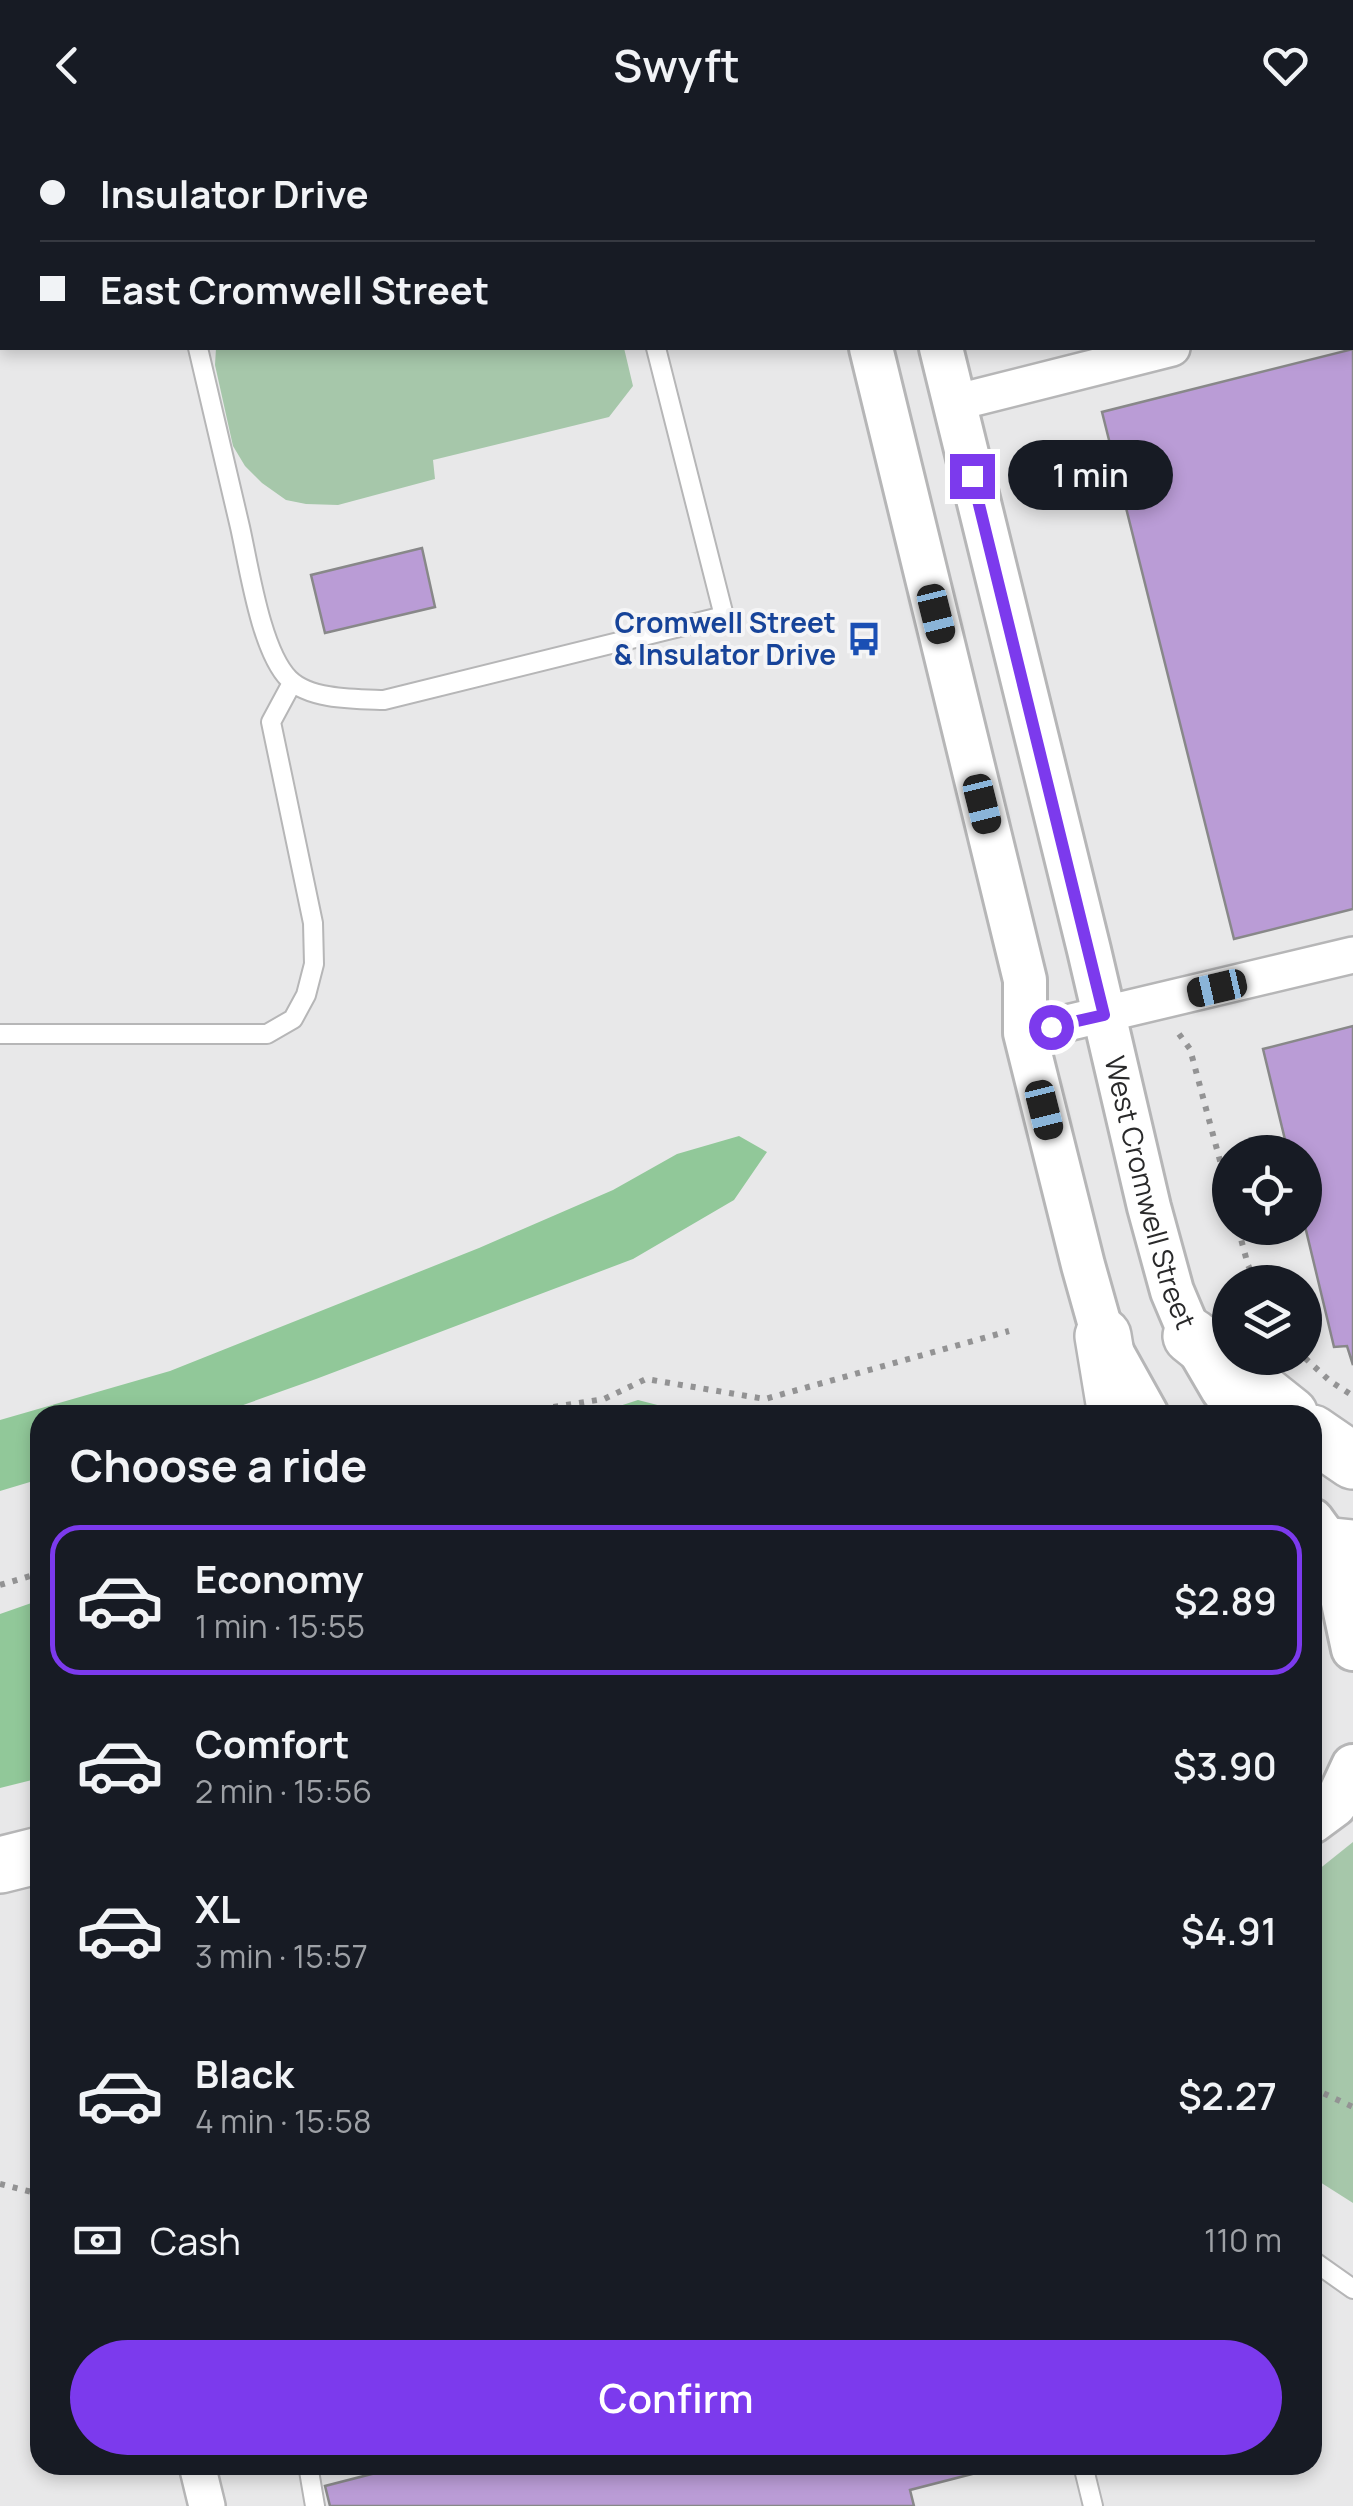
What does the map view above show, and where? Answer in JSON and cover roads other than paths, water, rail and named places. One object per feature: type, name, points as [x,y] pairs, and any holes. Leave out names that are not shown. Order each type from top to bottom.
[{"type":"main road","points":[[1103,1336],[1114,1405]]},
{"type":"main road","points":[[1192,1336],[1278,1405]]},
{"type":"main road","points":[[1322,1440],[1353,1462]]},
{"type":"main road","points":[[0,1865],[30,1858]]},
{"type":"street","points":[[871,350],[1025,980],[1024,1033],[1103,1336],[1142,1405]]},
{"type":"street","name":"West Cromwell Street","points":[[941,350],[1148,1206],[1172,1291],[1192,1336],[1234,1405]]},
{"type":"street","points":[[954,402],[1164,350]]},
{"type":"street","points":[[1024,1033],[1353,955]]},
{"type":"street","points":[[1327,1541],[1353,1649]]},
{"type":"street","points":[[1322,1815],[1335,1805],[1353,1766]]},
{"type":"street","points":[[199,2475],[207,2506]]},
{"type":"lane","points":[[198,350],[268,641],[278,666],[292,683],[334,699],[384,700],[724,616],[657,350]]},
{"type":"lane","points":[[0,1034],[266,1034],[293,1019],[306,995],[314,964],[313,923],[271,722],[292,683]]},
{"type":"lane","points":[[1322,2267],[1353,2289]]},
{"type":"lane","points":[[310,2475],[315,2506]]},
{"type":"lane","points":[[1085,2475],[1093,2506]]},
{"type":"place","name":"Cromwell Street & Insulator Drive","points":[[864,639]]}]
